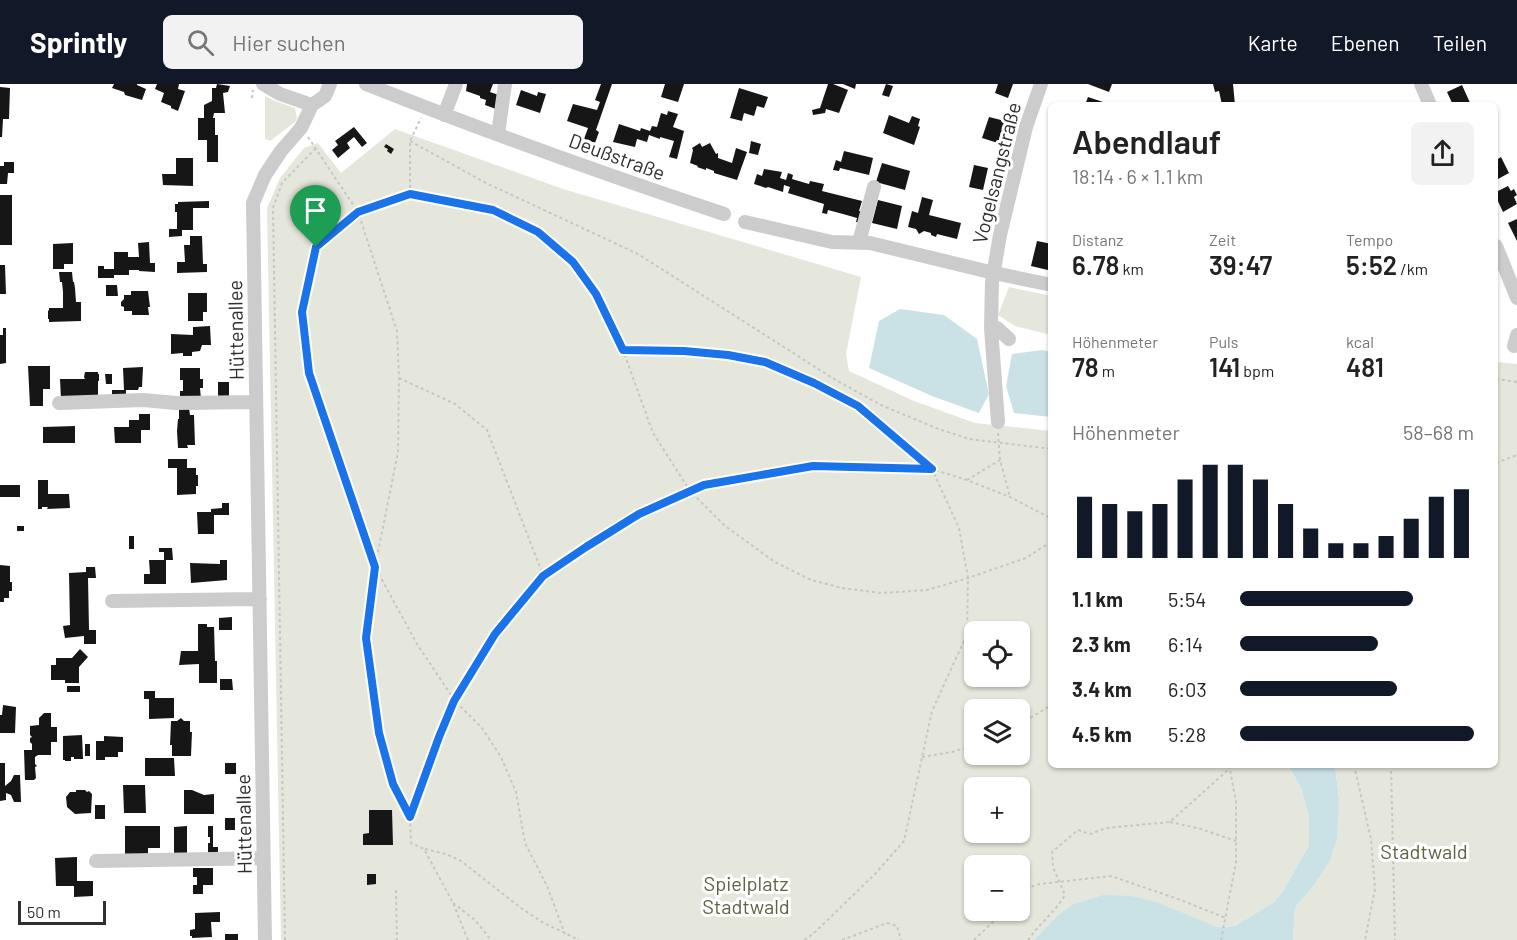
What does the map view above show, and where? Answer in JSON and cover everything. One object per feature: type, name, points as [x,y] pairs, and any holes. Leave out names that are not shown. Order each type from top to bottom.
[{"type":"street","points":[[263,84],[280,94],[312,105]]},
{"type":"street","name":"Hüttenallee","points":[[265,940],[253,203],[265,175],[281,151],[301,128],[312,105],[325,96],[330,84]]},
{"type":"street","name":"Deußstraße","points":[[366,84],[498,135],[724,214]]},
{"type":"street","points":[[444,115],[456,84]]},
{"type":"street","points":[[498,135],[505,84]]},
{"type":"street","name":"Vogelsangstraße","points":[[998,422],[991,328],[992,282],[1000,235],[1026,127],[1041,84]]},
{"type":"street","points":[[1421,84],[1429,102]]},
{"type":"street","points":[[860,242],[874,187]]},
{"type":"street","points":[[745,222],[832,242],[870,243],[1048,284]]},
{"type":"street","points":[[1498,251],[1517,298]]},
{"type":"street","points":[[991,328],[997,328],[1009,339]]},
{"type":"street","points":[[60,403],[143,400],[176,403],[256,402]]},
{"type":"street","points":[[112,601],[260,599]]},
{"type":"street","points":[[96,861],[264,858]]},
{"type":"path","points":[[410,194],[410,141],[426,108]]},
{"type":"path","points":[[301,128],[358,212],[398,332],[398,452],[375,567],[366,638],[379,733],[393,784],[410,817]]},
{"type":"path","points":[[410,141],[484,182],[638,254],[834,379],[881,405],[969,439],[1048,449]]},
{"type":"path","points":[[285,940],[273,208],[282,183],[316,148]]},
{"type":"path","points":[[565,934],[547,885],[525,843],[516,792],[501,757],[482,728],[454,701],[417,644],[375,567],[309,373],[302,312],[316,247],[358,212],[410,194],[493,210],[538,232],[573,262],[596,294],[623,350],[653,433],[690,491],[725,526],[775,562],[812,580],[842,588],[881,593],[927,590],[1026,558],[1048,544]]},
{"type":"path","points":[[623,350],[684,351],[728,355],[765,362],[814,383],[858,406],[932,469],[959,528],[969,578],[967,634],[932,711],[904,841],[874,875],[804,940]]},
{"type":"path","points":[[399,378],[456,404],[487,430],[543,576]]},
{"type":"path","points":[[1498,379],[1517,382]]},
{"type":"path","points":[[998,422],[1000,460],[1010,497]]},
{"type":"path","points":[[1498,462],[1517,455]]},
{"type":"path","points":[[967,480],[1000,460]]},
{"type":"path","points":[[579,940],[542,922],[521,908],[461,861],[411,843],[410,817],[454,701],[495,634],[543,576],[639,514],[704,485],[813,466],[932,469],[1010,497],[1048,517]]},
{"type":"path","points":[[1030,718],[1048,707]]},
{"type":"path","points":[[922,757],[964,748]]},
{"type":"path","points":[[1170,822],[1228,768]]},
{"type":"path","points":[[1221,940],[1236,862],[1236,802],[1230,768]]},
{"type":"path","points":[[1355,768],[1371,839],[1375,889],[1365,940]]},
{"type":"path","points":[[1391,768],[1395,940]]},
{"type":"path","points":[[1028,940],[1058,907],[1065,895],[1053,867],[1052,852],[1078,830],[1090,834],[1106,828],[1170,822],[1201,829],[1236,841]]},
{"type":"path","points":[[424,849],[453,903],[468,940]]},
{"type":"path","points":[[1030,887],[1111,876],[1226,918]]},
{"type":"path","points":[[396,890],[397,940]]},
{"type":"path","points":[[453,903],[475,920],[491,940]]},
{"type":"path","points":[[974,940],[994,921]]},
{"type":"path","points":[[842,940],[887,923],[897,926],[901,940]]},
{"type":"green space","points":[[265,96],[295,108],[297,118],[270,141],[265,139]]},
{"type":"green space","name":"Spielplatz Stadtwald","points":[[395,129],[563,189],[861,277],[846,354],[849,371],[914,401],[975,423],[1048,431],[1048,768],[1290,768],[1301,788],[1309,817],[1309,845],[1283,891],[1274,902],[1235,926],[1217,927],[1102,895],[1073,904],[1058,915],[1034,940],[281,940],[267,208],[280,178],[304,148],[318,143],[341,173]]},
{"type":"green space","points":[[1009,287],[1048,295],[1048,334],[1015,326],[998,315]]},
{"type":"green space","name":"Stadtwald","points":[[1498,362],[1517,364],[1517,940],[1293,940],[1295,907],[1312,888],[1329,863],[1339,799],[1335,768],[1498,768]]},
{"type":"water","points":[[900,309],[944,315],[977,339],[989,394],[979,413],[932,396],[869,368],[879,321]]},
{"type":"water","points":[[1048,351],[1048,417],[1014,413],[1006,386],[1012,354]]},
{"type":"water","points":[[1290,768],[1335,768],[1339,799],[1337,839],[1329,863],[1312,888],[1295,907],[1293,940],[1034,940],[1058,915],[1073,904],[1102,895],[1131,896],[1156,902],[1217,927],[1235,926],[1274,902],[1283,891],[1309,845],[1309,817],[1301,788]]},
{"type":"building","points":[[114,84],[137,84],[146,89],[142,100],[112,88]]},
{"type":"building","points":[[157,84],[179,84],[178,89],[185,91],[178,111],[161,102],[164,93],[155,89]]},
{"type":"building","points":[[217,84],[230,86],[228,92],[223,93],[225,113],[214,113],[213,118],[215,118],[215,135],[218,135],[218,162],[207,162],[207,140],[198,140],[198,118],[204,118],[204,105],[212,101],[212,88],[216,88]]},
{"type":"building","points":[[467,84],[493,84],[490,92],[499,95],[496,109],[485,105],[486,100],[480,96],[466,91]]},
{"type":"building","points":[[601,84],[612,84],[596,130],[599,132],[595,143],[584,139],[588,128],[567,121],[573,104],[597,110],[600,102],[595,100]]},
{"type":"building","points":[[665,84],[684,84],[678,102],[661,97]]},
{"type":"building","points":[[828,84],[848,90],[839,113],[826,109],[825,113],[813,115],[812,110],[820,108]]},
{"type":"building","points":[[843,84],[856,84],[855,89]]},
{"type":"building","points":[[886,84],[893,86],[889,97],[882,95]]},
{"type":"building","points":[[998,84],[1013,84],[1008,98],[995,93]]},
{"type":"building","points":[[1088,84],[1112,84],[1109,92]]},
{"type":"building","points":[[1213,84],[1233,84],[1235,102],[1221,102],[1219,91],[1215,92]]},
{"type":"building","points":[[1462,85],[1470,102],[1452,102],[1447,92]]},
{"type":"building","points":[[0,87],[10,88],[9,119],[3,119],[2,137],[0,137]]},
{"type":"building","points":[[739,88],[768,97],[764,108],[757,106],[754,116],[744,113],[742,121],[730,118]]},
{"type":"building","points":[[521,90],[537,96],[538,92],[546,94],[540,113],[516,105]]},
{"type":"building","points":[[1088,97],[1103,102],[1086,102]]},
{"type":"building","points":[[668,111],[678,114],[673,127],[684,131],[677,159],[669,157],[674,141],[660,137],[660,139],[649,135],[647,142],[637,139],[635,147],[613,142],[619,124],[640,131],[641,128],[650,131],[652,126],[657,127],[661,113],[667,115]]},
{"type":"building","points":[[889,115],[909,123],[912,116],[920,119],[914,145],[883,133]]},
{"type":"building","points":[[989,117],[1005,121],[998,143],[982,138]]},
{"type":"building","points":[[354,127],[367,143],[362,147],[354,137],[347,143],[350,148],[338,158],[332,150],[338,145],[335,141]]},
{"type":"building","points":[[751,141],[761,144],[758,155],[749,153]]},
{"type":"building","points":[[700,143],[702,147],[710,143],[716,154],[718,153],[718,158],[732,163],[736,148],[747,152],[737,180],[690,163],[692,148]]},
{"type":"building","points":[[386,144],[394,149],[391,154],[384,147]]},
{"type":"building","points":[[844,151],[873,158],[869,175],[840,168],[839,171],[833,170],[836,160],[841,162]]},
{"type":"building","points":[[1501,157],[1509,173],[1498,179],[1498,159]]},
{"type":"building","points":[[176,158],[193,158],[193,186],[163,185],[162,174],[176,174]]},
{"type":"building","points":[[4,162],[14,162],[14,173],[8,173],[7,184],[0,184],[0,166],[4,166]]},
{"type":"building","points":[[882,163],[910,171],[905,190],[876,182]]},
{"type":"building","points":[[974,165],[988,168],[983,190],[969,187]]},
{"type":"building","points":[[764,169],[782,172],[780,178],[786,180],[788,173],[793,175],[792,179],[809,184],[810,181],[824,184],[822,191],[862,201],[859,211],[864,212],[862,223],[856,222],[857,218],[828,210],[827,214],[822,213],[824,204],[788,193],[790,187],[784,185],[783,192],[754,184],[757,174],[762,176]]},
{"type":"building","points":[[1508,186],[1511,191],[1514,189],[1517,204],[1503,212],[1498,201],[1498,191]]},
{"type":"building","points":[[0,195],[12,195],[12,245],[0,245]]},
{"type":"building","points":[[922,197],[933,200],[929,215],[961,223],[957,239],[937,234],[936,237],[924,231],[919,234],[916,229],[908,227],[912,211],[918,213]]},
{"type":"building","points":[[878,200],[902,206],[897,229],[872,223]]},
{"type":"building","points":[[209,201],[209,208],[193,208],[193,230],[182,230],[182,236],[169,237],[169,229],[177,229],[175,204]]},
{"type":"building","points":[[1517,219],[1517,241],[1508,223]]},
{"type":"building","points":[[190,236],[202,236],[203,264],[207,264],[207,272],[177,273],[177,262],[185,262],[184,245],[190,245]]},
{"type":"building","points":[[1037,241],[1048,243],[1048,270],[1031,266]]},
{"type":"building","points":[[149,242],[150,263],[155,263],[155,272],[129,270],[129,275],[98,278],[98,266],[104,266],[104,269],[114,269],[114,252],[128,252],[128,257],[139,257],[138,243]]},
{"type":"building","points":[[73,243],[73,264],[64,264],[64,269],[53,269],[53,244]]},
{"type":"building","points":[[0,265],[5,265],[6,294],[0,294]]},
{"type":"building","points":[[59,272],[72,272],[76,302],[81,302],[81,321],[49,322],[49,308],[63,308],[62,282],[60,282]]},
{"type":"building","points":[[106,285],[117,285],[118,296],[106,296]]},
{"type":"building","points":[[131,291],[148,291],[149,315],[132,315],[132,311],[124,311],[121,302],[124,295],[131,295]]},
{"type":"building","points":[[188,293],[207,293],[207,312],[203,312],[203,321],[188,321]]},
{"type":"building","points":[[210,326],[211,345],[202,345],[200,351],[192,352],[192,356],[183,356],[183,353],[171,354],[171,334],[193,335],[193,327]]},
{"type":"building","points":[[3,328],[6,328],[6,363],[0,364],[0,335],[3,335]]},
{"type":"building","points":[[28,366],[50,366],[50,389],[43,389],[43,406],[30,406]]},
{"type":"building","points":[[143,367],[142,387],[138,390],[126,390],[126,396],[112,396],[112,390],[124,390],[123,368]]},
{"type":"building","points":[[180,368],[200,368],[200,379],[203,379],[203,388],[200,388],[201,399],[180,399],[183,380],[180,380]]},
{"type":"building","points":[[85,372],[98,372],[99,374],[98,398],[61,399],[60,379],[85,379]]},
{"type":"building","points":[[105,374],[112,374],[112,384],[106,384]]},
{"type":"building","points":[[218,382],[229,382],[229,399],[218,399]]},
{"type":"building","points":[[189,408],[190,415],[194,415],[195,445],[178,448],[179,409]]},
{"type":"building","points":[[139,414],[150,414],[150,430],[141,430],[141,443],[115,443],[114,427],[129,427],[129,420],[139,420]]},
{"type":"building","points":[[75,426],[75,443],[43,443],[43,427]]},
{"type":"building","points":[[168,459],[187,459],[187,468],[196,468],[198,486],[196,486],[196,494],[177,495],[177,468],[168,468]]},
{"type":"building","points":[[38,480],[48,480],[48,494],[69,494],[70,508],[47,509],[48,507],[42,507],[38,509]]},
{"type":"building","points":[[0,485],[20,485],[20,497],[0,497]]},
{"type":"building","points":[[222,503],[229,503],[229,515],[214,515],[214,534],[198,534],[197,512],[211,512],[211,509],[222,508]]},
{"type":"building","points":[[17,526],[24,526],[24,531],[17,531]]},
{"type":"building","points":[[129,536],[134,536],[134,549],[129,549]]},
{"type":"building","points":[[159,548],[172,548],[173,560],[166,560],[166,584],[144,584],[144,574],[150,574],[149,560],[164,560],[164,552],[159,552]]},
{"type":"building","points":[[220,560],[227,560],[227,580],[191,583],[190,563],[220,564]]},
{"type":"building","points":[[0,565],[10,566],[10,582],[12,582],[12,591],[9,591],[9,598],[4,598],[4,602],[0,602]]},
{"type":"building","points":[[86,567],[95,567],[96,578],[88,578],[89,630],[96,630],[96,644],[84,644],[84,636],[65,638],[63,626],[70,625],[69,573],[86,572]]},
{"type":"building","points":[[232,617],[232,630],[219,630],[219,618]]},
{"type":"building","points":[[198,624],[214,627],[217,683],[199,683],[199,664],[179,665],[181,651],[198,651]]},
{"type":"building","points":[[80,649],[88,657],[79,667],[79,683],[51,680],[51,665],[56,665],[56,658],[72,658]]},
{"type":"building","points":[[220,679],[232,679],[233,690],[220,690]]},
{"type":"building","points":[[67,686],[80,686],[80,692],[67,692]]},
{"type":"building","points":[[144,691],[155,691],[155,698],[174,698],[174,718],[149,719],[149,699],[144,699]]},
{"type":"building","points":[[3,705],[16,707],[15,733],[0,733],[0,715],[2,715]]},
{"type":"building","points":[[44,713],[51,713],[51,727],[57,727],[57,742],[51,742],[51,755],[35,757],[36,778],[25,780],[24,750],[32,750],[30,726],[39,725],[39,718]]},
{"type":"building","points":[[181,718],[184,721],[190,721],[191,756],[172,756],[171,721]]},
{"type":"building","points":[[82,735],[83,759],[71,757],[71,761],[63,760],[63,736]]},
{"type":"building","points":[[104,736],[123,737],[123,752],[118,752],[118,757],[96,760],[96,741],[104,741]]},
{"type":"building","points":[[85,744],[90,744],[90,756],[85,756]]},
{"type":"building","points":[[145,758],[174,758],[175,776],[145,776]]},
{"type":"building","points":[[0,763],[5,763],[5,786],[14,775],[20,775],[21,802],[14,802],[11,795],[6,793],[6,800],[0,801]]},
{"type":"building","points":[[225,763],[236,763],[236,774],[225,774]]},
{"type":"building","points":[[123,785],[145,785],[146,813],[124,813]]},
{"type":"building","points":[[76,790],[89,791],[92,794],[91,813],[75,814],[67,807],[66,797],[70,792],[76,792]]},
{"type":"building","points":[[184,790],[192,790],[204,795],[214,794],[214,814],[184,814]]},
{"type":"building","points":[[95,805],[105,805],[105,819],[95,819]]},
{"type":"building","points":[[369,810],[392,810],[393,845],[363,845],[363,834],[369,833]]},
{"type":"building","points":[[225,818],[235,818],[235,830],[225,830]]},
{"type":"building","points":[[125,826],[160,826],[160,848],[148,848],[148,855],[125,855]]},
{"type":"building","points":[[187,826],[187,854],[174,854],[174,827]]},
{"type":"building","points":[[208,826],[213,826],[213,847],[218,847],[218,853],[208,854],[210,837],[208,837]]},
{"type":"building","points":[[77,857],[77,881],[93,881],[93,896],[74,897],[74,886],[56,886],[55,858]]},
{"type":"building","points":[[193,868],[213,868],[213,885],[203,885],[203,894],[193,894],[193,885],[197,885],[197,877],[193,877]]},
{"type":"building","points":[[367,874],[376,874],[376,884],[367,885]]},
{"type":"building","points":[[220,912],[220,922],[211,922],[212,937],[192,938],[190,936],[190,930],[195,929],[195,913]]},
{"type":"building","points":[[225,934],[238,934],[238,940],[225,940]]},
{"type":"route","points":[[410,194],[493,210],[538,232],[573,262],[596,294],[623,350],[684,351],[728,355],[765,362],[814,383],[858,406],[932,469],[813,466],[704,485],[639,514],[586,547],[543,576],[495,634],[454,701],[410,817],[393,784],[379,733],[366,638],[375,567],[309,373],[302,312],[316,247],[358,212],[410,194]]}]
